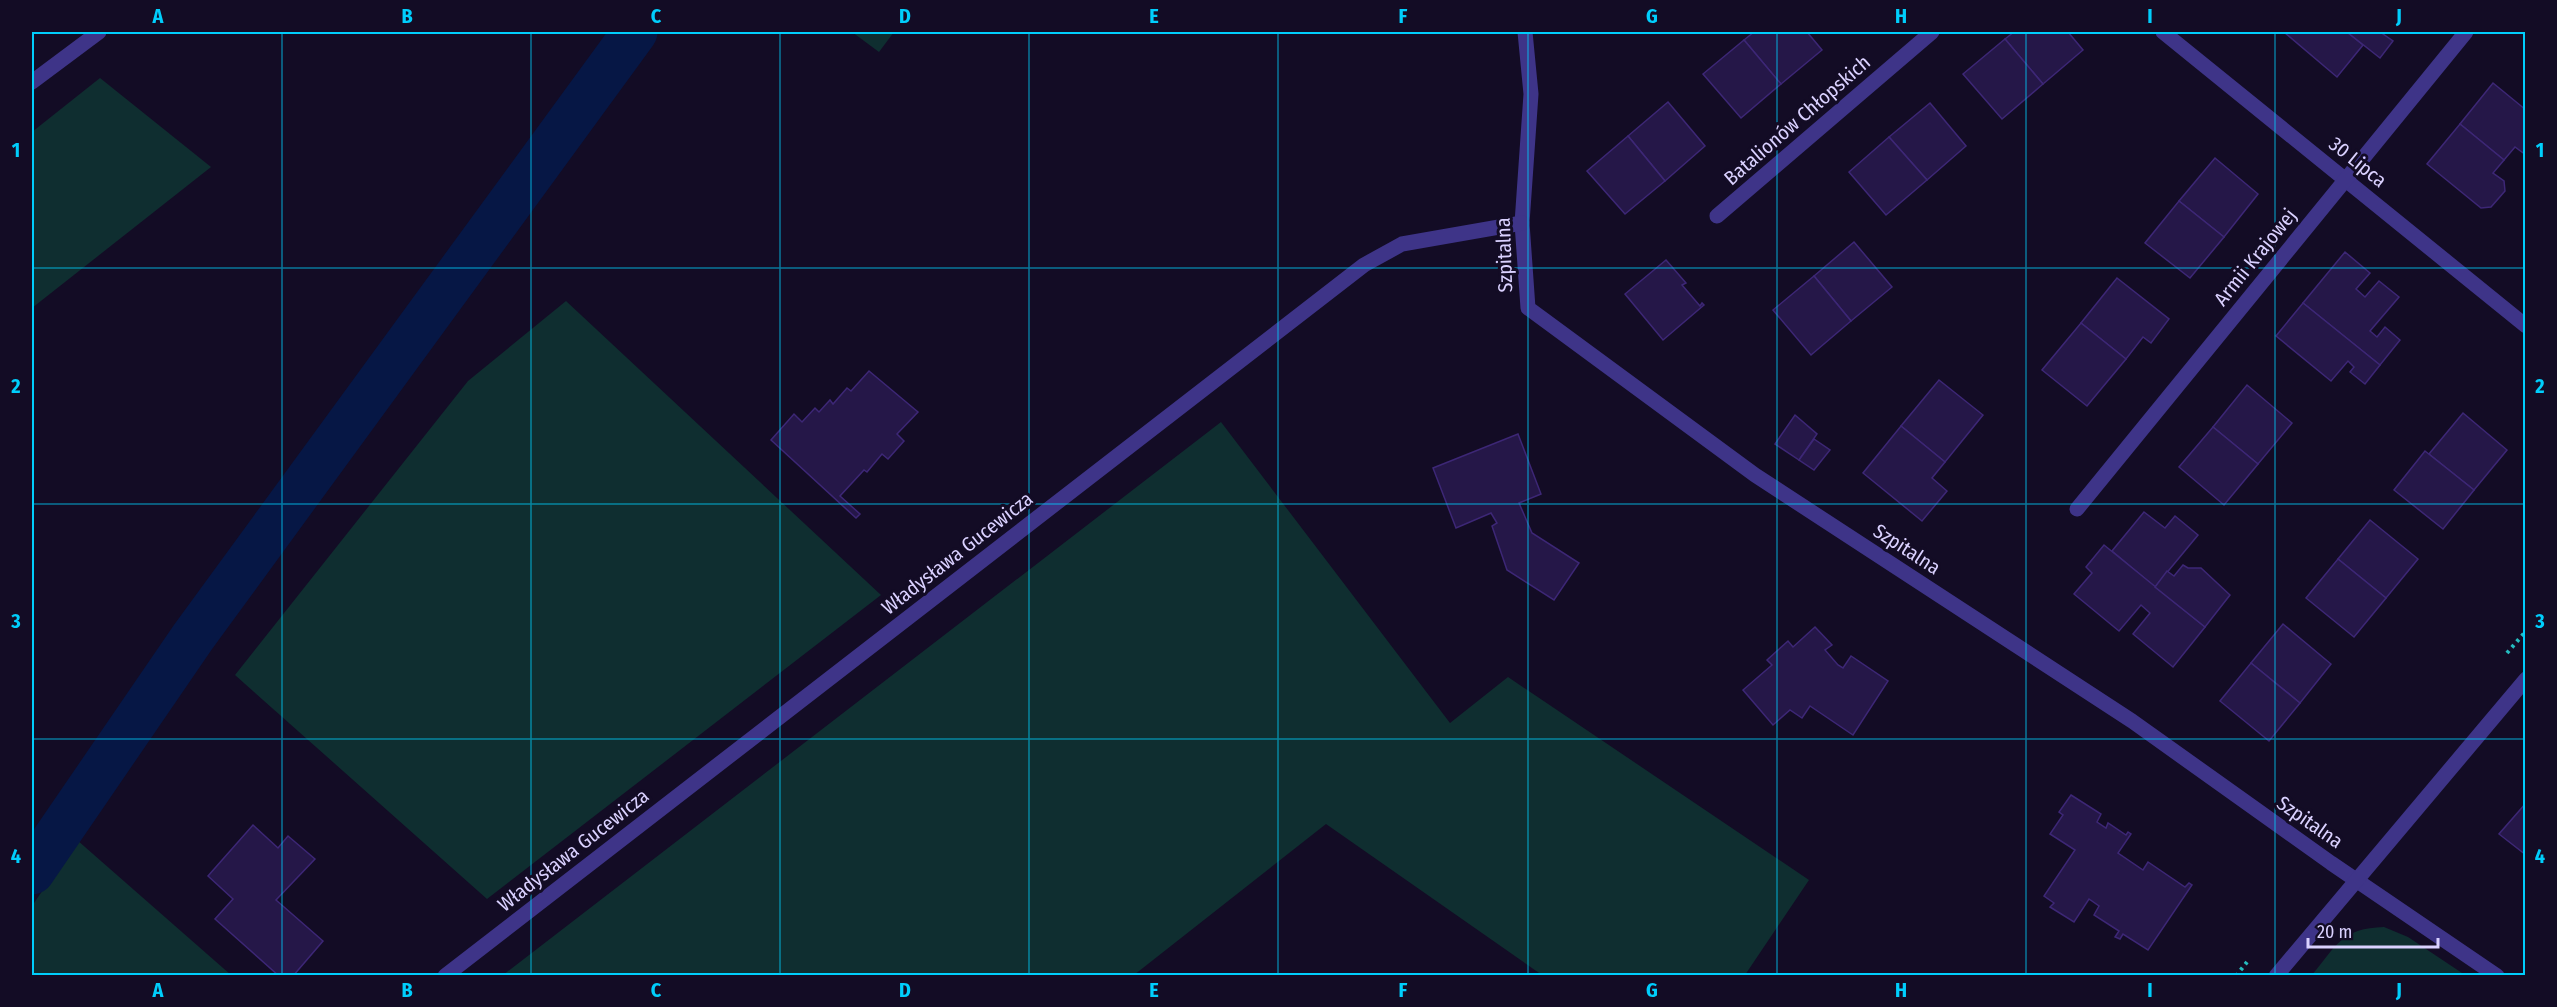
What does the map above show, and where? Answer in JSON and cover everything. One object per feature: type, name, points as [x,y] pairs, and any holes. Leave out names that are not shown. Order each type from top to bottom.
[{"type":"street","points":[[32,82],[99,32]]},
{"type":"street","name":"Szpitalna","points":[[1526,32],[1531,94],[1522,223],[1528,308],[1755,475],[2132,721],[2357,881],[2497,975]]},
{"type":"street","name":"Batalionów Chłopskich","points":[[1717,216],[1932,32]]},
{"type":"street","name":"30 Lipca","points":[[2163,32],[2526,326]]},
{"type":"street","name":"Armii Krajowej","points":[[2077,510],[2466,32]]},
{"type":"street","name":"Władysława Gucewicza","points":[[445,975],[1364,265],[1402,244],[1522,223]]},
{"type":"street","points":[[2276,975],[2526,679]]},
{"type":"green space","points":[[852,32],[894,32],[879,52]]},
{"type":"green space","points":[[100,78],[211,167],[32,308],[32,132]]},
{"type":"green space","points":[[566,301],[881,595],[487,899],[235,675],[468,381]]},
{"type":"green space","points":[[1221,422],[1450,723],[1508,677],[1809,880],[1745,975],[1542,975],[1326,824],[1134,975],[503,975]]},
{"type":"green space","points":[[77,840],[231,975],[32,975],[32,906]]},
{"type":"green space","points":[[2384,927],[2408,937],[2465,975],[2312,975],[2341,940],[2358,931]]},
{"type":"building","points":[[1754,32],[1807,32],[1822,50],[1781,84],[1744,40]]},
{"type":"building","points":[[2014,32],[2068,32],[2083,50],[2043,84],[2005,39]]},
{"type":"building","points":[[2284,32],[2347,32],[2363,45],[2337,77]]},
{"type":"building","points":[[2347,32],[2380,32],[2393,41],[2380,58]]},
{"type":"building","points":[[2005,39],[2043,84],[2002,119],[1963,74]]},
{"type":"building","points":[[1744,40],[1781,84],[1741,118],[1703,74]]},
{"type":"building","points":[[2493,83],[2526,110],[2526,155],[2515,147],[2504,160],[2460,124]]},
{"type":"building","points":[[1668,102],[1705,146],[1665,181],[1628,136]]},
{"type":"building","points":[[1930,103],[1966,146],[1927,180],[1889,137]]},
{"type":"building","points":[[2460,124],[2504,160],[2493,173],[2504,181],[2505,191],[2491,207],[2481,208],[2427,164]]},
{"type":"building","points":[[1628,136],[1665,181],[1625,214],[1587,171]]},
{"type":"building","points":[[1889,137],[1927,180],[1886,215],[1849,172]]},
{"type":"building","points":[[2215,158],[2258,194],[2224,237],[2179,201]]},
{"type":"building","points":[[2179,201],[2224,237],[2190,278],[2145,243]]},
{"type":"building","points":[[1854,242],[1892,287],[1851,321],[1814,276]]},
{"type":"building","points":[[2345,252],[2370,273],[2356,289],[2365,297],[2379,281],[2399,297],[2370,331],[2377,337],[2385,327],[2400,340],[2380,365],[2303,303]]},
{"type":"building","points":[[1666,260],[1686,283],[1682,285],[1700,306],[1702,303],[1704,305],[1663,340],[1625,294]]},
{"type":"building","points":[[1814,276],[1851,321],[1811,355],[1773,310]]},
{"type":"building","points":[[2117,278],[2169,319],[2151,343],[2143,337],[2126,359],[2081,323]]},
{"type":"building","points":[[2303,303],[2380,365],[2365,384],[2350,372],[2354,367],[2348,361],[2331,381],[2276,336]]},
{"type":"building","points":[[2081,323],[2126,359],[2087,406],[2042,370]]},
{"type":"building","points":[[869,371],[918,412],[897,434],[904,441],[888,459],[882,454],[867,472],[864,470],[840,496],[860,514],[856,518],[771,440],[794,414],[802,422],[815,408],[819,412],[830,400],[833,404],[847,388],[851,391]]},
{"type":"building","points":[[1939,380],[1983,415],[1945,462],[1901,426]]},
{"type":"building","points":[[2247,385],[2292,423],[2258,464],[2213,427]]},
{"type":"building","points":[[2463,413],[2507,450],[2474,490],[2429,454]]},
{"type":"building","points":[[1795,415],[1817,434],[1799,460],[1775,444]]},
{"type":"building","points":[[1901,426],[1945,462],[1932,478],[1947,491],[1922,521],[1863,473]]},
{"type":"building","points":[[2213,427],[2258,464],[2224,505],[2179,467]]},
{"type":"building","points":[[1518,434],[1541,494],[1519,503],[1532,533],[1579,563],[1554,600],[1507,570],[1492,526],[1497,523],[1491,513],[1456,528],[1433,468]]},
{"type":"building","points":[[1814,439],[1830,450],[1814,470],[1799,460]]},
{"type":"building","points":[[2425,451],[2474,490],[2443,529],[2394,490]]},
{"type":"building","points":[[2144,512],[2165,528],[2175,516],[2198,535],[2155,587],[2112,551]]},
{"type":"building","points":[[2370,520],[2418,559],[2386,598],[2338,559]]},
{"type":"building","points":[[2104,545],[2205,627],[2173,667],[2133,634],[2150,613],[2141,605],[2119,631],[2074,594],[2092,573],[2086,567]]},
{"type":"building","points":[[2338,559],[2386,598],[2354,637],[2306,598]]},
{"type":"building","points":[[2183,565],[2188,568],[2201,568],[2230,595],[2205,627],[2155,587],[2167,571],[2174,576]]},
{"type":"building","points":[[2283,624],[2331,664],[2300,703],[2251,663]]},
{"type":"building","points":[[1815,627],[1832,645],[1825,650],[1838,665],[1843,668],[1851,656],[1888,681],[1853,735],[1810,706],[1802,718],[1790,710],[1773,725],[1743,690],[1772,665],[1767,660],[1788,641],[1793,647]]},
{"type":"building","points":[[2251,663],[2300,703],[2269,741],[2220,701]]},
{"type":"building","points":[[2071,795],[2101,814],[2097,822],[2106,828],[2108,823],[2126,835],[2128,832],[2131,834],[2118,853],[2143,870],[2148,862],[2185,887],[2189,883],[2192,885],[2148,950],[2123,934],[2120,939],[2115,937],[2119,931],[2094,915],[2099,906],[2089,899],[2074,922],[2050,907],[2054,903],[2044,896],[2075,850],[2050,834],[2063,815],[2059,812]]},
{"type":"building","points":[[2526,803],[2526,855],[2499,834]]},
{"type":"building","points":[[253,825],[278,848],[288,836],[315,859],[276,900],[323,941],[293,976],[279,976],[215,919],[233,899],[208,876]]},
{"type":"waterway","points":[[32,872],[193,637],[635,32]]}]
